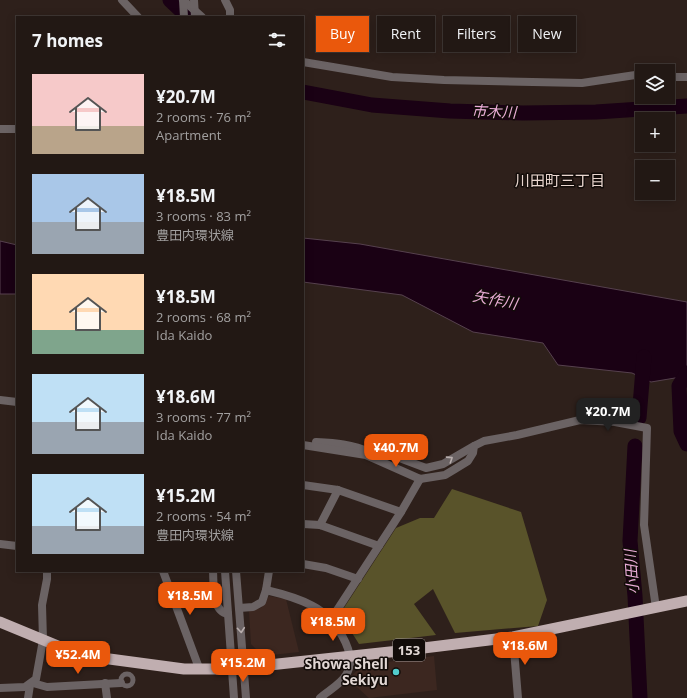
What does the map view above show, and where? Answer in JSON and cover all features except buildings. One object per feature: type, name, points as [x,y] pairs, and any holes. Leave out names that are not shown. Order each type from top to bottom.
[{"type":"highway","name":"153","points":[[0,622],[70,650],[102,658],[154,666],[232,669],[399,652],[513,637],[687,601]]},
{"type":"street","points":[[122,0],[137,16]]},
{"type":"street","points":[[183,0],[184,16]]},
{"type":"street","points":[[183,0],[201,16]]},
{"type":"street","points":[[194,0],[195,16]]},
{"type":"street","points":[[225,0],[230,10],[230,16]]},
{"type":"street","points":[[304,62],[392,77],[444,80],[582,83],[635,75]]},
{"type":"street","points":[[675,77],[687,77]]},
{"type":"street","points":[[0,129],[16,129]]},
{"type":"street","points":[[0,400],[16,402]]},
{"type":"street","points":[[306,445],[315,442],[332,443],[362,448],[369,452],[373,448],[426,468],[443,464],[484,440],[517,435],[580,420],[615,422],[647,428],[644,525],[662,607]]},
{"type":"street","points":[[306,445],[366,455],[420,479],[445,475],[455,469],[468,461],[473,453],[474,446]]},
{"type":"street","points":[[330,621],[401,512],[420,479]]},
{"type":"street","points":[[304,485],[338,490],[401,512]]},
{"type":"street","points":[[320,525],[338,490]]},
{"type":"street","points":[[304,524],[320,525],[379,546]]},
{"type":"street","points":[[0,543],[16,546]]},
{"type":"street","points":[[304,564],[326,568],[358,579]]},
{"type":"street","points":[[28,698],[32,684],[39,671],[43,640],[42,605],[47,572]]},
{"type":"street","points":[[163,572],[199,668]]},
{"type":"street","points":[[213,572],[216,601],[219,609],[228,614]]},
{"type":"street","points":[[225,572],[234,698]]},
{"type":"street","points":[[236,572],[246,698]]},
{"type":"street","points":[[239,608],[253,607],[262,602],[266,590],[269,572]]},
{"type":"street","points":[[266,590],[290,596],[323,612],[347,645],[351,656],[346,675],[320,698]]},
{"type":"street","points":[[513,637],[518,698]]},
{"type":"street","points":[[0,688],[25,687],[32,684],[47,687],[121,682]]},
{"type":"street","points":[[105,684],[107,698]]},
{"type":"shaded area","points":[[452,489],[521,512],[547,600],[538,626],[455,633],[433,589],[414,604],[436,635],[359,644],[340,614],[396,528],[420,518],[434,518]]},
{"type":"shaded area","points":[[269,596],[286,599],[299,652],[263,656],[251,644],[249,611],[261,608]]},
{"type":"shaded area","name":"Showa Shell Sekiyu","points":[[434,656],[437,690],[369,698],[348,679],[363,665]]},
{"type":"water","name":"矢作川","points":[[304,238],[360,244],[687,302],[687,376],[651,382],[632,373],[558,365],[543,343],[473,332],[402,295],[304,282]]},
{"type":"water","points":[[0,241],[16,245],[16,294],[0,294]]},
{"type":"waterway","name":"市木川","points":[[170,0],[187,16]]},
{"type":"waterway","name":"市木川","points":[[304,92],[372,105],[450,111],[523,113],[596,112],[687,106]]},
{"type":"waterway","name":"小田川","points":[[639,418],[644,357]]},
{"type":"waterway","points":[[687,373],[679,386],[681,431],[687,444]]},
{"type":"waterway","name":"小田川","points":[[635,446],[630,541],[635,596],[640,698]]},
{"type":"place","name":"Showa Shell Sekiyu","points":[[396,672]]},
{"type":"district","name":"川田町三丁目","points":[[560,181]]}]
